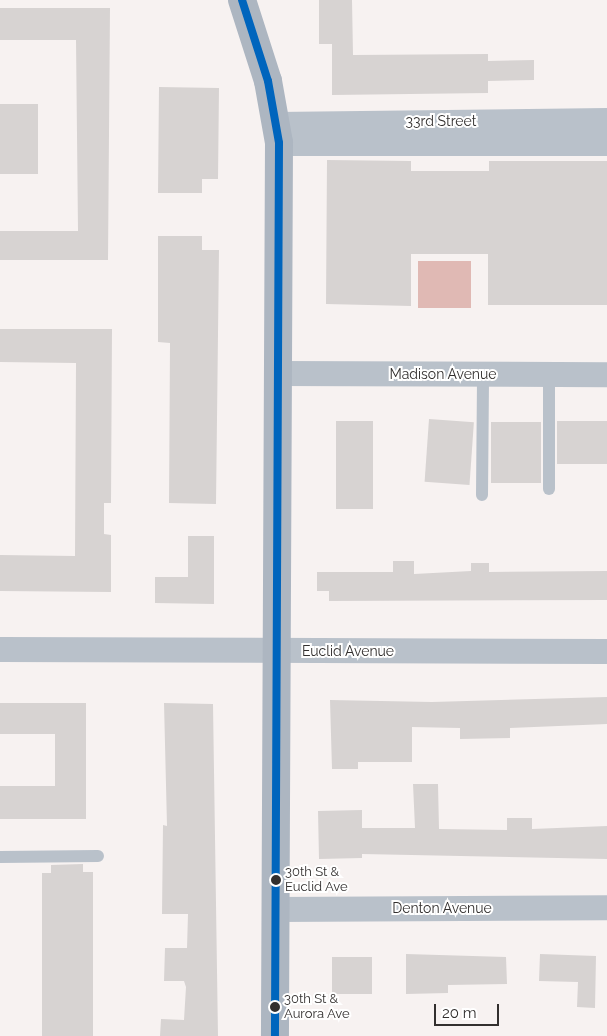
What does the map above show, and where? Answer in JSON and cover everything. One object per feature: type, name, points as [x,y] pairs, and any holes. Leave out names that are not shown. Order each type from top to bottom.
[{"type":"main road","points":[[242,0],[277,133],[278,651],[276,1036]]},
{"type":"street","name":"33rd Street","points":[[277,133],[607,120]]},
{"type":"street","name":"33rd Street","points":[[277,133],[607,143]]},
{"type":"street","name":"Madison Avenue","points":[[278,373],[607,374]]},
{"type":"street","name":"Euclid Avenue","points":[[0,649],[278,651],[607,650]]},
{"type":"street","name":"Denton Avenue","points":[[276,909],[607,908]]},
{"type":"lane","points":[[482,495],[483,374]]},
{"type":"lane","points":[[548,374],[549,489]]},
{"type":"lane","points":[[0,857],[98,856]]},
{"type":"shaded area","points":[[418,261],[471,261],[471,308],[418,308]]},
{"type":"building","points":[[319,0],[352,0],[353,55],[488,54],[488,61],[534,60],[534,80],[488,81],[488,93],[332,95],[332,44],[319,44]]},
{"type":"building","points":[[0,8],[110,8],[108,260],[0,260],[0,231],[78,231],[76,40],[0,40]]},
{"type":"building","points":[[159,87],[219,88],[218,179],[202,179],[202,193],[158,193]]},
{"type":"building","points":[[0,104],[38,104],[38,174],[0,174]]},
{"type":"building","points":[[327,160],[411,161],[411,171],[489,171],[489,161],[607,161],[607,305],[488,305],[488,254],[411,254],[411,306],[326,304]]},
{"type":"building","points":[[158,236],[202,236],[202,250],[219,250],[216,504],[169,503],[170,343],[158,342]]},
{"type":"building","points":[[0,329],[112,329],[111,503],[104,503],[104,534],[111,535],[111,592],[0,591],[0,555],[75,556],[76,363],[0,362]]},
{"type":"building","points":[[429,419],[474,422],[469,485],[425,482]]},
{"type":"building","points":[[336,421],[373,421],[373,509],[336,509]]},
{"type":"building","points":[[557,421],[607,421],[607,464],[557,464]]},
{"type":"building","points":[[491,422],[541,422],[541,483],[491,483]]},
{"type":"building","points":[[188,536],[214,536],[214,604],[155,603],[155,577],[188,577]]},
{"type":"building","points":[[393,561],[414,561],[414,574],[471,571],[471,563],[489,563],[489,572],[607,571],[607,600],[329,601],[329,591],[317,591],[317,572],[393,572]]},
{"type":"building","points":[[607,697],[607,724],[510,728],[510,738],[460,739],[460,728],[412,727],[412,762],[358,762],[358,769],[332,769],[330,700],[432,702]]},
{"type":"building","points":[[0,703],[86,703],[86,819],[0,819],[0,786],[55,786],[55,734],[0,734]]},
{"type":"building","points":[[164,703],[213,704],[218,1036],[160,1036],[161,1019],[184,1020],[186,987],[184,981],[164,981],[165,948],[187,948],[188,914],[162,914],[163,825],[167,826]]},
{"type":"building","points":[[413,784],[438,784],[439,829],[507,830],[507,818],[532,818],[532,829],[607,826],[607,859],[362,854],[362,858],[319,859],[318,811],[362,810],[362,828],[415,828]]},
{"type":"building","points":[[83,864],[83,872],[93,872],[93,1036],[42,1036],[42,873],[51,873],[51,865]]},
{"type":"building","points":[[406,954],[506,957],[507,984],[448,985],[448,993],[406,994]]},
{"type":"building","points":[[540,954],[596,956],[595,1008],[577,1007],[578,982],[539,981]]},
{"type":"building","points":[[332,957],[372,957],[372,994],[332,994]]},
{"type":"transit line","points":[[242,0],[268,81],[279,143],[275,1036]]},
{"type":"place","name":"30th St & Euclid Ave","points":[[276,880]]},
{"type":"place","name":"30th St & Aurora Ave","points":[[275,1007]]}]
